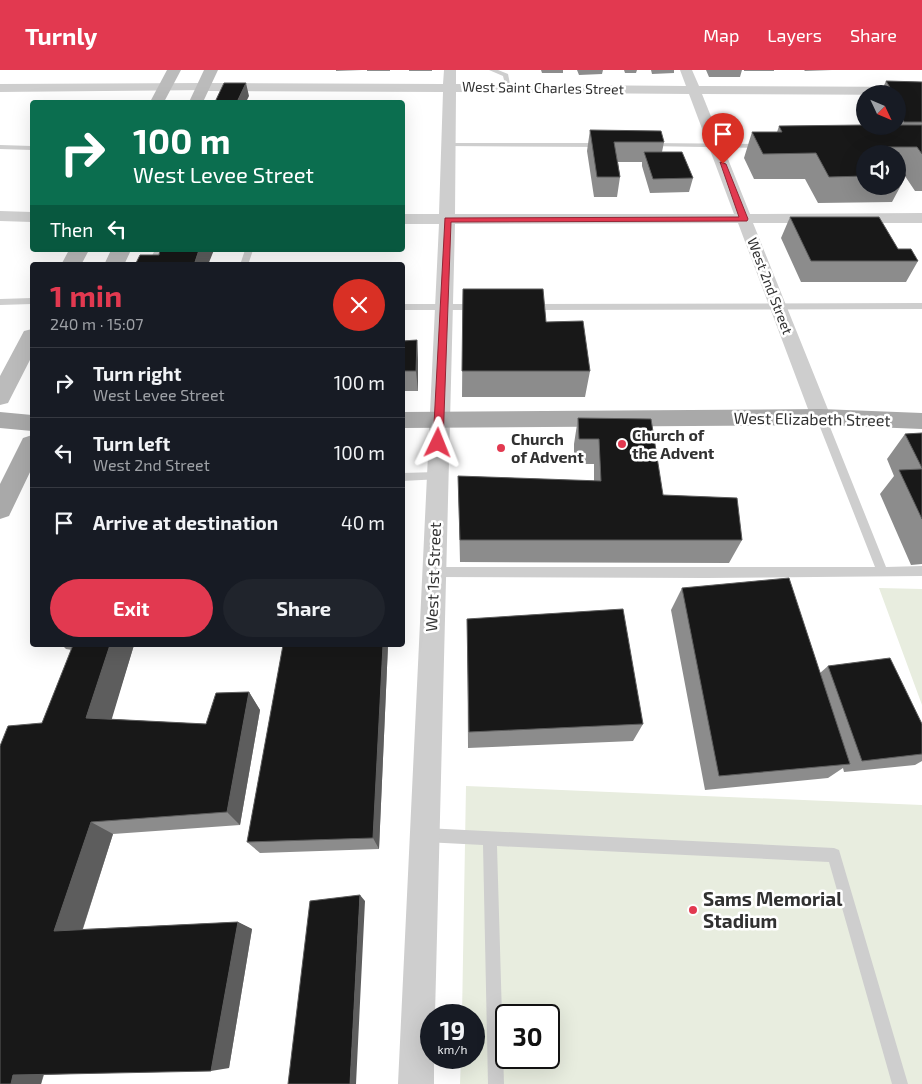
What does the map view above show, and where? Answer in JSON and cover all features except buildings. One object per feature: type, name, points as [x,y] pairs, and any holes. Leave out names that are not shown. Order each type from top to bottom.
[{"type":"main road","points":[[158,100],[174,70]]},
{"type":"main road","points":[[197,100],[211,70]]},
{"type":"main road","points":[[0,397],[30,340]]},
{"type":"main road","name":"West Elizabeth Street","points":[[405,420],[821,417],[922,421]]},
{"type":"main road","points":[[0,420],[30,423]]},
{"type":"main road","points":[[0,509],[30,448]]},
{"type":"street","name":"West 2nd Street","points":[[686,70],[821,417]]},
{"type":"street","name":"West Saint Charles Street","points":[[0,88],[164,88],[450,78],[509,88],[695,91],[922,91]]},
{"type":"street","name":"West 1st Street","points":[[416,1084],[444,308],[450,78]]},
{"type":"street","points":[[0,216],[30,217]]},
{"type":"street","points":[[405,219],[922,218]]},
{"type":"lane","points":[[492,70],[506,75],[509,88]]},
{"type":"lane","points":[[449,145],[607,145]]},
{"type":"lane","points":[[637,145],[775,146]]},
{"type":"lane","points":[[0,148],[30,148]]},
{"type":"lane","points":[[0,302],[30,300]]},
{"type":"lane","points":[[522,307],[922,306]]},
{"type":"lane","points":[[405,307],[483,307]]},
{"type":"lane","points":[[821,417],[882,571]]},
{"type":"lane","points":[[405,477],[437,476]]},
{"type":"lane","points":[[433,572],[706,573],[922,571]]},
{"type":"lane","points":[[425,835],[834,855],[900,1084]]},
{"type":"lane","points":[[490,839],[496,1084]]},
{"type":"shaded area","points":[[879,588],[922,589],[922,705]]},
{"type":"shaded area","name":"Sams Memorial Stadium","points":[[466,786],[922,805],[922,1084],[460,1084],[461,1069],[485,1069],[485,1004],[462,1004]]},
{"type":"place","name":"Church of the Advent","points":[[622,444]]},
{"type":"place","name":"Church of Advent","points":[[501,448]]},
{"type":"place","name":"Sams Memorial Stadium","points":[[693,910]]},
{"type":"route","points":[[438,443],[447,219],[744,219],[723,164]]}]
